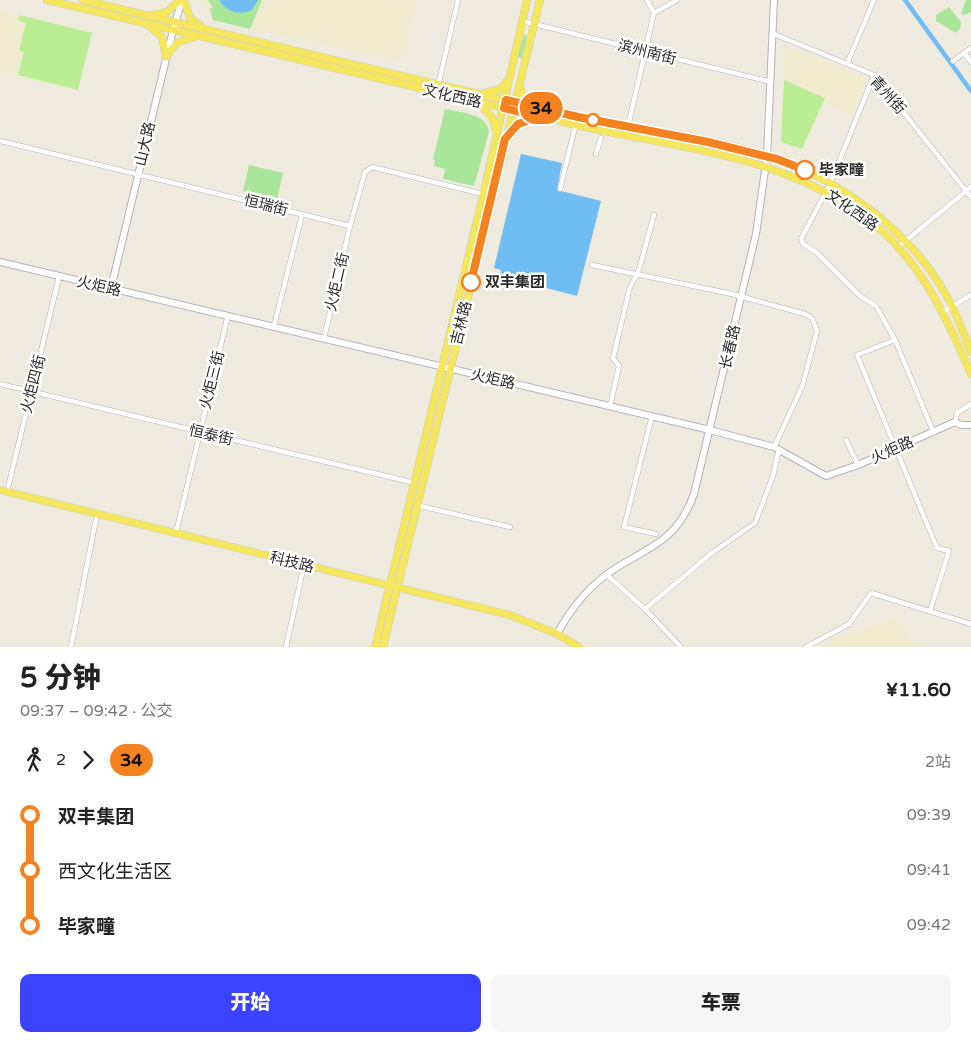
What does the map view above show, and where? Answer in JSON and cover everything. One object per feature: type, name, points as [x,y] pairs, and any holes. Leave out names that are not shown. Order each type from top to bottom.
[{"type":"main road","name":"文化西路","points":[[47,0],[138,22],[204,29],[578,117],[676,134],[767,156],[798,167],[860,202],[888,223],[906,240],[935,278],[953,308],[971,352]]},
{"type":"main road","name":"文化西路","points":[[83,0],[141,14],[204,37],[540,117],[765,165],[794,176],[826,191],[858,211],[898,247],[944,312],[971,374]]},
{"type":"main road","points":[[141,14],[162,14],[182,0],[190,18],[204,29]]},
{"type":"main road","name":"山大路","points":[[111,288],[166,56],[182,0]]},
{"type":"main road","name":"吉林路","points":[[375,647],[421,485],[446,368],[487,195],[497,136],[526,0]]},
{"type":"main road","name":"吉林路","points":[[487,195],[505,139],[540,0]]},
{"type":"main road","name":"长春路","points":[[557,634],[575,605],[607,575],[660,544],[681,521],[694,494],[756,234],[767,156],[774,34],[774,0]]},
{"type":"main road","points":[[138,22],[159,33],[164,44],[166,56]]},
{"type":"main road","points":[[166,56],[175,45],[185,38],[204,37]]},
{"type":"main road","points":[[479,94],[501,89],[506,84],[510,75]]},
{"type":"main road","points":[[520,78],[520,90],[541,108]]},
{"type":"main road","points":[[476,102],[492,117],[497,136]]},
{"type":"main road","points":[[505,139],[518,124],[540,117]]},
{"type":"main road","name":"火炬路","points":[[0,262],[710,430],[776,448],[826,476],[858,465],[955,422]]},
{"type":"main road","name":"吉林路","points":[[383,647],[413,483],[446,368]]},
{"type":"main road","points":[[955,422],[971,426]]},
{"type":"main road","name":"科技路","points":[[3,491],[510,615],[557,634],[579,647]]},
{"type":"street","points":[[436,92],[458,0]]},
{"type":"street","points":[[626,135],[654,13],[647,0]]},
{"type":"street","points":[[654,13],[677,0]]},
{"type":"street","points":[[847,64],[874,0]]},
{"type":"street","name":"滨州南街","points":[[522,21],[771,82]]},
{"type":"street","name":"青州街","points":[[774,34],[874,76],[971,197]]},
{"type":"street","points":[[953,61],[971,48]]},
{"type":"street","points":[[964,53],[971,62]]},
{"type":"street","points":[[874,76],[830,184],[803,231],[801,239],[803,244],[816,252],[860,296],[876,306],[894,340],[933,431]]},
{"type":"street","points":[[560,189],[578,117]]},
{"type":"street","points":[[596,154],[601,138]]},
{"type":"street","name":"恒瑞街","points":[[0,141],[350,226]]},
{"type":"street","points":[[350,226],[364,172],[372,167],[487,195]]},
{"type":"street","points":[[898,247],[971,187]]},
{"type":"street","points":[[274,326],[302,215]]},
{"type":"street","points":[[610,406],[619,366],[613,358],[630,287],[638,274],[654,215]]},
{"type":"street","name":"火炬二街","points":[[324,338],[350,226]]},
{"type":"street","points":[[592,265],[638,274],[805,314],[812,318],[816,326],[802,387],[776,448],[773,476],[755,523],[713,552],[644,609]]},
{"type":"street","name":"火炬四街","points":[[3,491],[32,391],[60,277]]},
{"type":"street","points":[[944,312],[971,295]]},
{"type":"street","name":"火炬三街","points":[[176,533],[228,315]]},
{"type":"street","points":[[894,340],[857,355],[937,548],[949,551],[930,610]]},
{"type":"street","name":"恒泰街","points":[[0,384],[421,485]]},
{"type":"street","points":[[955,422],[957,413],[971,404]]},
{"type":"street","points":[[652,416],[624,528],[656,534]]},
{"type":"street","points":[[846,440],[858,465]]},
{"type":"street","points":[[416,505],[510,527]]},
{"type":"street","points":[[71,647],[97,514]]},
{"type":"street","points":[[286,647],[304,565]]},
{"type":"street","points":[[607,575],[681,647]]},
{"type":"street","points":[[806,647],[849,624],[871,592],[970,624],[971,617]]},
{"type":"shaded area","points":[[200,0],[416,0],[402,62],[210,20],[208,9]]},
{"type":"shaded area","points":[[0,11],[92,33],[78,90],[0,71]]},
{"type":"shaded area","points":[[785,46],[867,78],[852,116],[823,103],[802,149],[781,142]]},
{"type":"shaded area","points":[[892,619],[902,622],[907,636],[919,647],[823,647],[836,639]]},
{"type":"green space","points":[[208,0],[262,0],[250,29],[213,20],[210,9],[213,8]]},
{"type":"green space","points":[[966,0],[971,0],[971,12],[964,15],[961,14]]},
{"type":"green space","points":[[949,7],[961,22],[960,29],[956,33],[936,21],[936,15]]},
{"type":"green space","points":[[19,15],[92,33],[78,90],[18,75],[24,52],[19,50],[26,23],[18,20]]},
{"type":"green space","points":[[524,34],[528,38],[521,59],[518,56]]},
{"type":"green space","points":[[784,80],[825,98],[802,149],[781,142]]},
{"type":"green space","points":[[445,109],[478,117],[487,126],[489,132],[474,186],[443,179],[445,169],[434,166],[435,160],[433,159]]},
{"type":"green space","points":[[249,165],[283,173],[277,200],[243,191]]},
{"type":"water","points":[[219,0],[258,0],[252,10],[238,13],[230,10]]},
{"type":"water","points":[[521,154],[562,163],[557,190],[601,201],[577,296],[500,276],[501,270],[494,268]]},
{"type":"waterway","points":[[905,0],[971,91]]},
{"type":"bus line","name":"34","points":[[471,282],[505,139],[512,128],[518,124],[540,117],[504,108],[506,100],[578,117],[676,134],[777,159],[805,170]]},
{"type":"place","name":"毕家疃","points":[[805,170]]},
{"type":"place","name":"双丰集团","points":[[471,282]]}]
